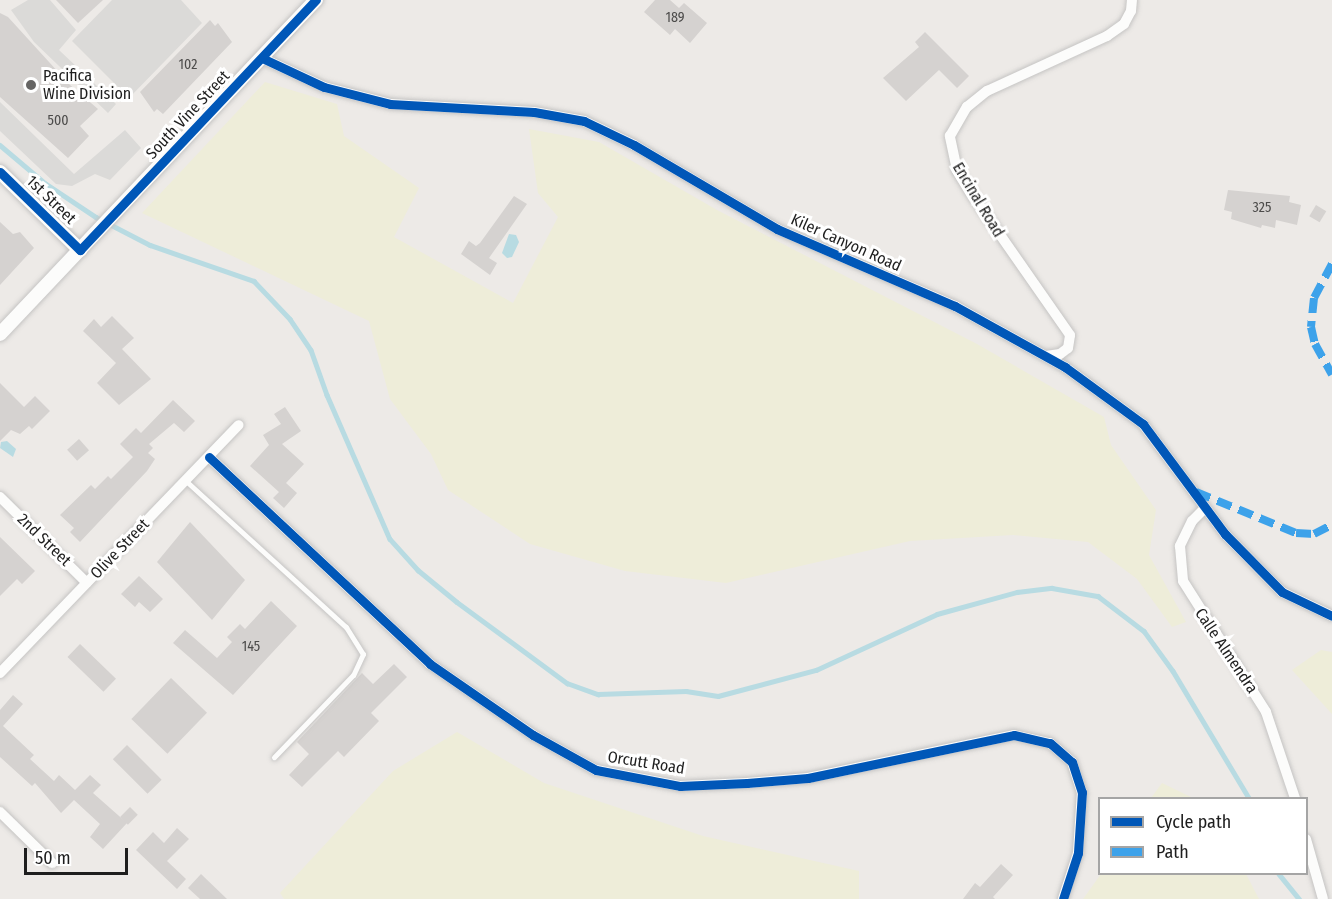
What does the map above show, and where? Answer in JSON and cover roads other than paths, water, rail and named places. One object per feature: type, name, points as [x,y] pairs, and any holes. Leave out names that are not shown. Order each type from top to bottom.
[{"type":"street","name":"South Vine Street","points":[[0,334],[316,0]]},
{"type":"street","name":"Encinal Road","points":[[1046,356],[1060,354],[1068,348],[1070,335],[957,170],[950,136],[967,107],[987,92],[1107,36],[1124,24],[1131,11],[1132,0]]},
{"type":"street","name":"Kiler Canyon Road","points":[[262,58],[324,87],[390,104],[534,112],[584,122],[634,145],[777,229],[955,306],[1046,356],[1143,424],[1159,441],[1205,508],[1282,592],[1332,616]]},
{"type":"street","name":"1st Street","points":[[0,172],[80,250]]},
{"type":"street","name":"Olive Street","points":[[0,673],[239,425]]},
{"type":"street","name":"Orcutt Road","points":[[209,457],[430,664],[533,735],[596,771],[680,786],[747,783],[808,778],[1014,735],[1050,743],[1072,762],[1082,792],[1078,854],[1063,899]]},
{"type":"street","name":"2nd Street","points":[[2,502],[87,583]]},
{"type":"street","name":"Calle Almendra","points":[[1205,508],[1192,521],[1180,546],[1183,581],[1266,712],[1295,797]]},
{"type":"street","points":[[0,812],[52,863]]},
{"type":"street","points":[[1308,846],[1323,899]]},
{"type":"lane","points":[[186,481],[346,627],[363,654],[353,675],[274,757]]},
{"type":"water","points":[[509,234],[516,235],[519,242],[512,257],[507,258],[502,253]]},
{"type":"water","points":[[7,441],[16,449],[13,457],[0,448],[1,442]]},
{"type":"waterway","points":[[0,145],[45,183],[96,217],[150,245],[254,281],[290,319],[311,350],[327,395],[390,539],[418,570],[457,602],[567,683],[598,694],[686,691],[718,696],[816,670],[937,614],[1017,592],[1052,588],[1098,596],[1144,631],[1173,671],[1248,797]]},
{"type":"waterway","points":[[1280,875],[1299,899]]},
{"type":"place","name":"Pacifica Wine Division","points":[[31,85]]}]
